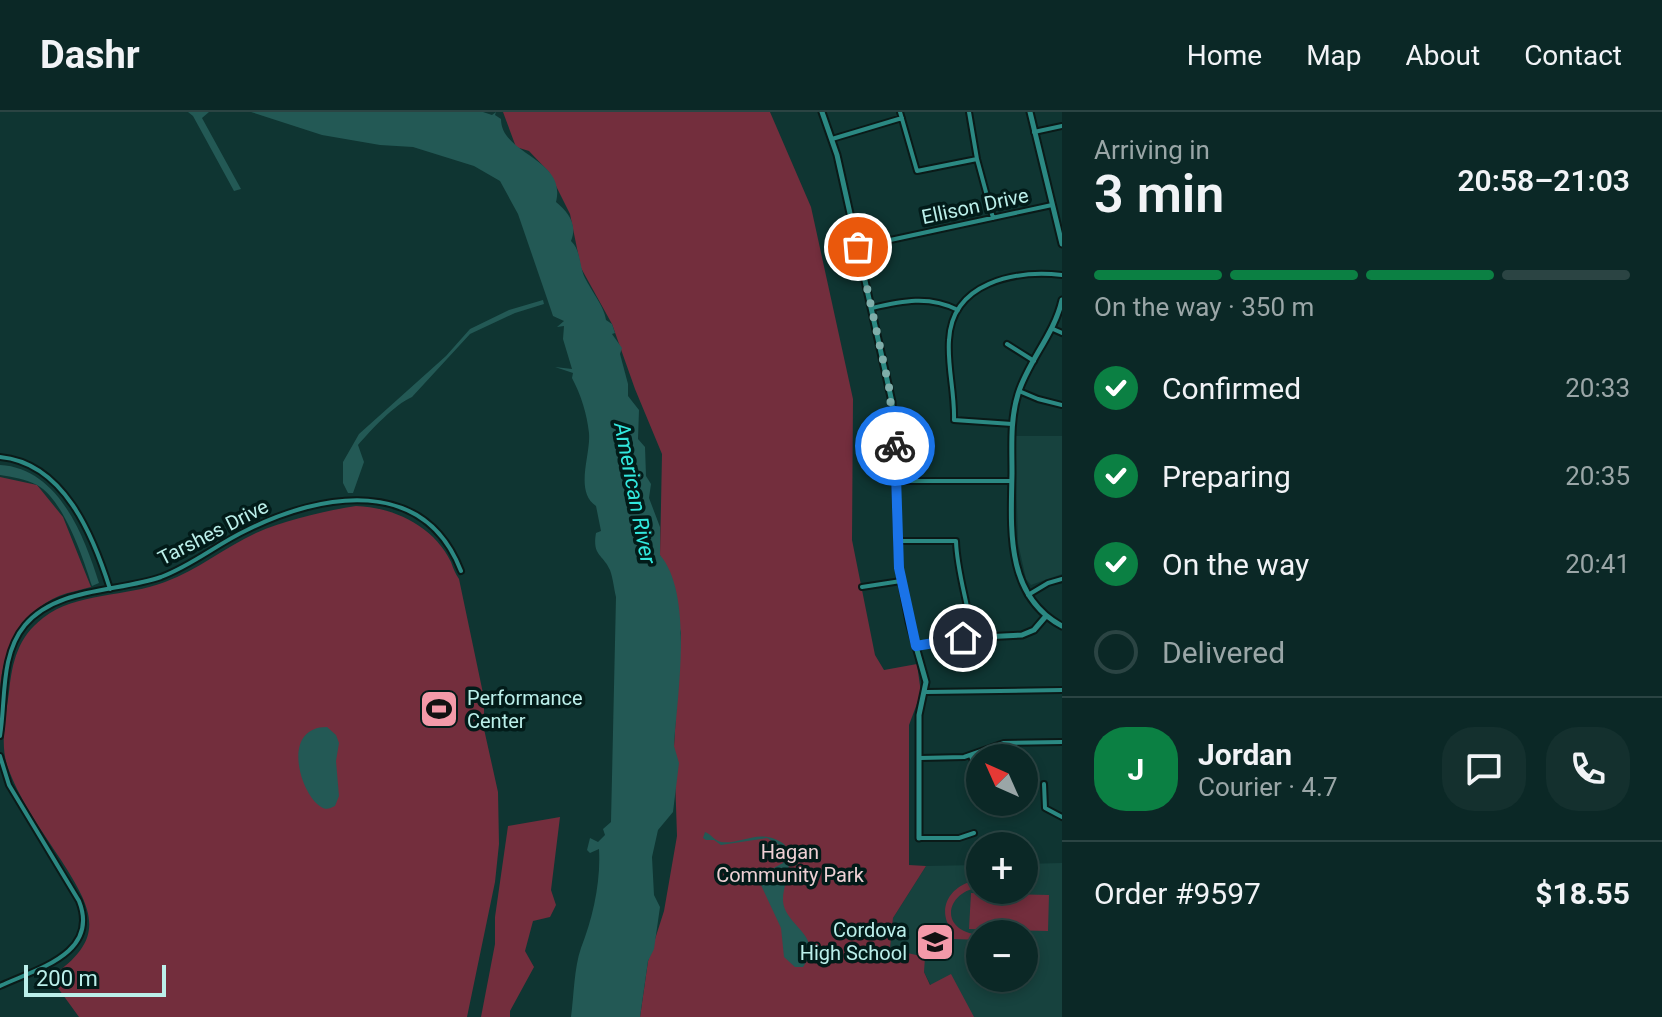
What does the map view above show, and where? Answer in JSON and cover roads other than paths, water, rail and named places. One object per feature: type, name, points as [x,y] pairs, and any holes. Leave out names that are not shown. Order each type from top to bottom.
[{"type":"street","points":[[822,112],[832,139],[892,402],[901,581],[926,692],[919,715],[919,838],[966,836]]},
{"type":"street","points":[[969,112],[977,159],[993,218]]},
{"type":"street","points":[[1030,112],[1062,244]]},
{"type":"street","points":[[832,139],[901,115],[917,171],[977,159]]},
{"type":"street","points":[[1034,132],[1062,126]]},
{"type":"street","name":"Ellison Drive","points":[[858,247],[1052,205]]},
{"type":"street","points":[[1012,424],[954,420],[948,344],[951,326],[958,310],[977,290],[1001,279],[1026,274],[1062,275]]},
{"type":"street","points":[[872,308],[923,300],[958,310]]},
{"type":"street","points":[[1062,300],[1053,329],[1019,391],[1012,424],[1012,542],[1019,574],[1028,595],[1046,616],[1062,626]]},
{"type":"street","points":[[1053,329],[1062,333]]},
{"type":"street","points":[[1007,344],[1034,361]]},
{"type":"street","points":[[1019,391],[1062,405]]},
{"type":"street","points":[[0,457],[16,459],[38,468],[60,486],[102,565],[110,589]]},
{"type":"street","points":[[895,481],[1012,481]]},
{"type":"street","name":"Tarshes Drive","points":[[0,736],[7,661],[25,625],[44,609],[57,602],[143,582],[179,569],[263,522],[330,501],[382,501],[418,517],[447,544],[461,571]]},
{"type":"street","points":[[897,541],[956,541],[972,637]]},
{"type":"street","points":[[1028,595],[1062,579]]},
{"type":"street","points":[[862,587],[901,581]]},
{"type":"street","points":[[916,646],[972,637],[1022,635],[1034,630],[1046,616]]},
{"type":"street","points":[[926,692],[1062,690]]},
{"type":"street","points":[[997,744],[1062,742]]},
{"type":"street","points":[[0,756],[9,785],[76,897],[83,920],[80,936],[66,955],[0,986]]},
{"type":"street","points":[[919,758],[966,756]]},
{"type":"street","points":[[1044,784],[1045,808],[1062,817]]},
{"type":"water","points":[[188,112],[209,112],[202,118],[241,189],[234,191]]},
{"type":"water","name":"American River","points":[[251,112],[483,112],[492,115],[496,112],[511,141],[543,166],[557,187],[556,202],[568,214],[572,224],[571,241],[577,249],[583,273],[606,320],[612,324],[615,333],[612,334],[622,348],[620,354],[628,396],[639,410],[638,439],[645,447],[646,476],[651,484],[649,498],[660,527],[660,555],[677,595],[680,620],[680,674],[674,746],[679,763],[673,812],[658,830],[652,857],[654,895],[660,907],[640,1017],[571,1017],[577,964],[599,874],[599,849],[590,853],[587,850],[590,838],[598,842],[605,835],[603,829],[611,822],[616,597],[610,570],[596,546],[596,533],[601,531],[596,506],[586,491],[589,433],[585,412],[572,378],[573,373],[555,367],[572,369],[563,339],[564,326],[557,327],[564,321],[553,316],[518,214],[500,181],[474,166],[413,147],[322,135]]},
{"type":"water","points":[[543,300],[544,304],[515,313],[470,334],[412,397],[376,425],[358,445],[364,462],[353,493],[348,493],[343,483],[343,462],[359,434],[446,356],[470,329],[509,310]]},
{"type":"water","points":[[0,465],[20,469],[38,478],[53,491],[76,525],[99,583],[92,586],[64,516],[47,492],[24,480],[0,475]]},
{"type":"water","points":[[327,727],[339,743],[336,761],[339,796],[335,806],[326,809],[315,802],[302,778],[299,750],[303,738],[312,730]]},
{"type":"water","points":[[705,832],[721,842],[765,837],[773,838],[786,847],[789,861],[783,901],[785,910],[810,947],[803,967],[795,967],[784,957],[781,928],[761,885],[768,871],[783,863],[784,848],[767,838],[721,845],[703,838]]},
{"type":"place","name":"Performance Center","points":[[439,709]]},
{"type":"place","name":"Cordova High School","points":[[935,942]]},
{"type":"park label","name":"Hagan Community Park","points":[[790,864]]}]
